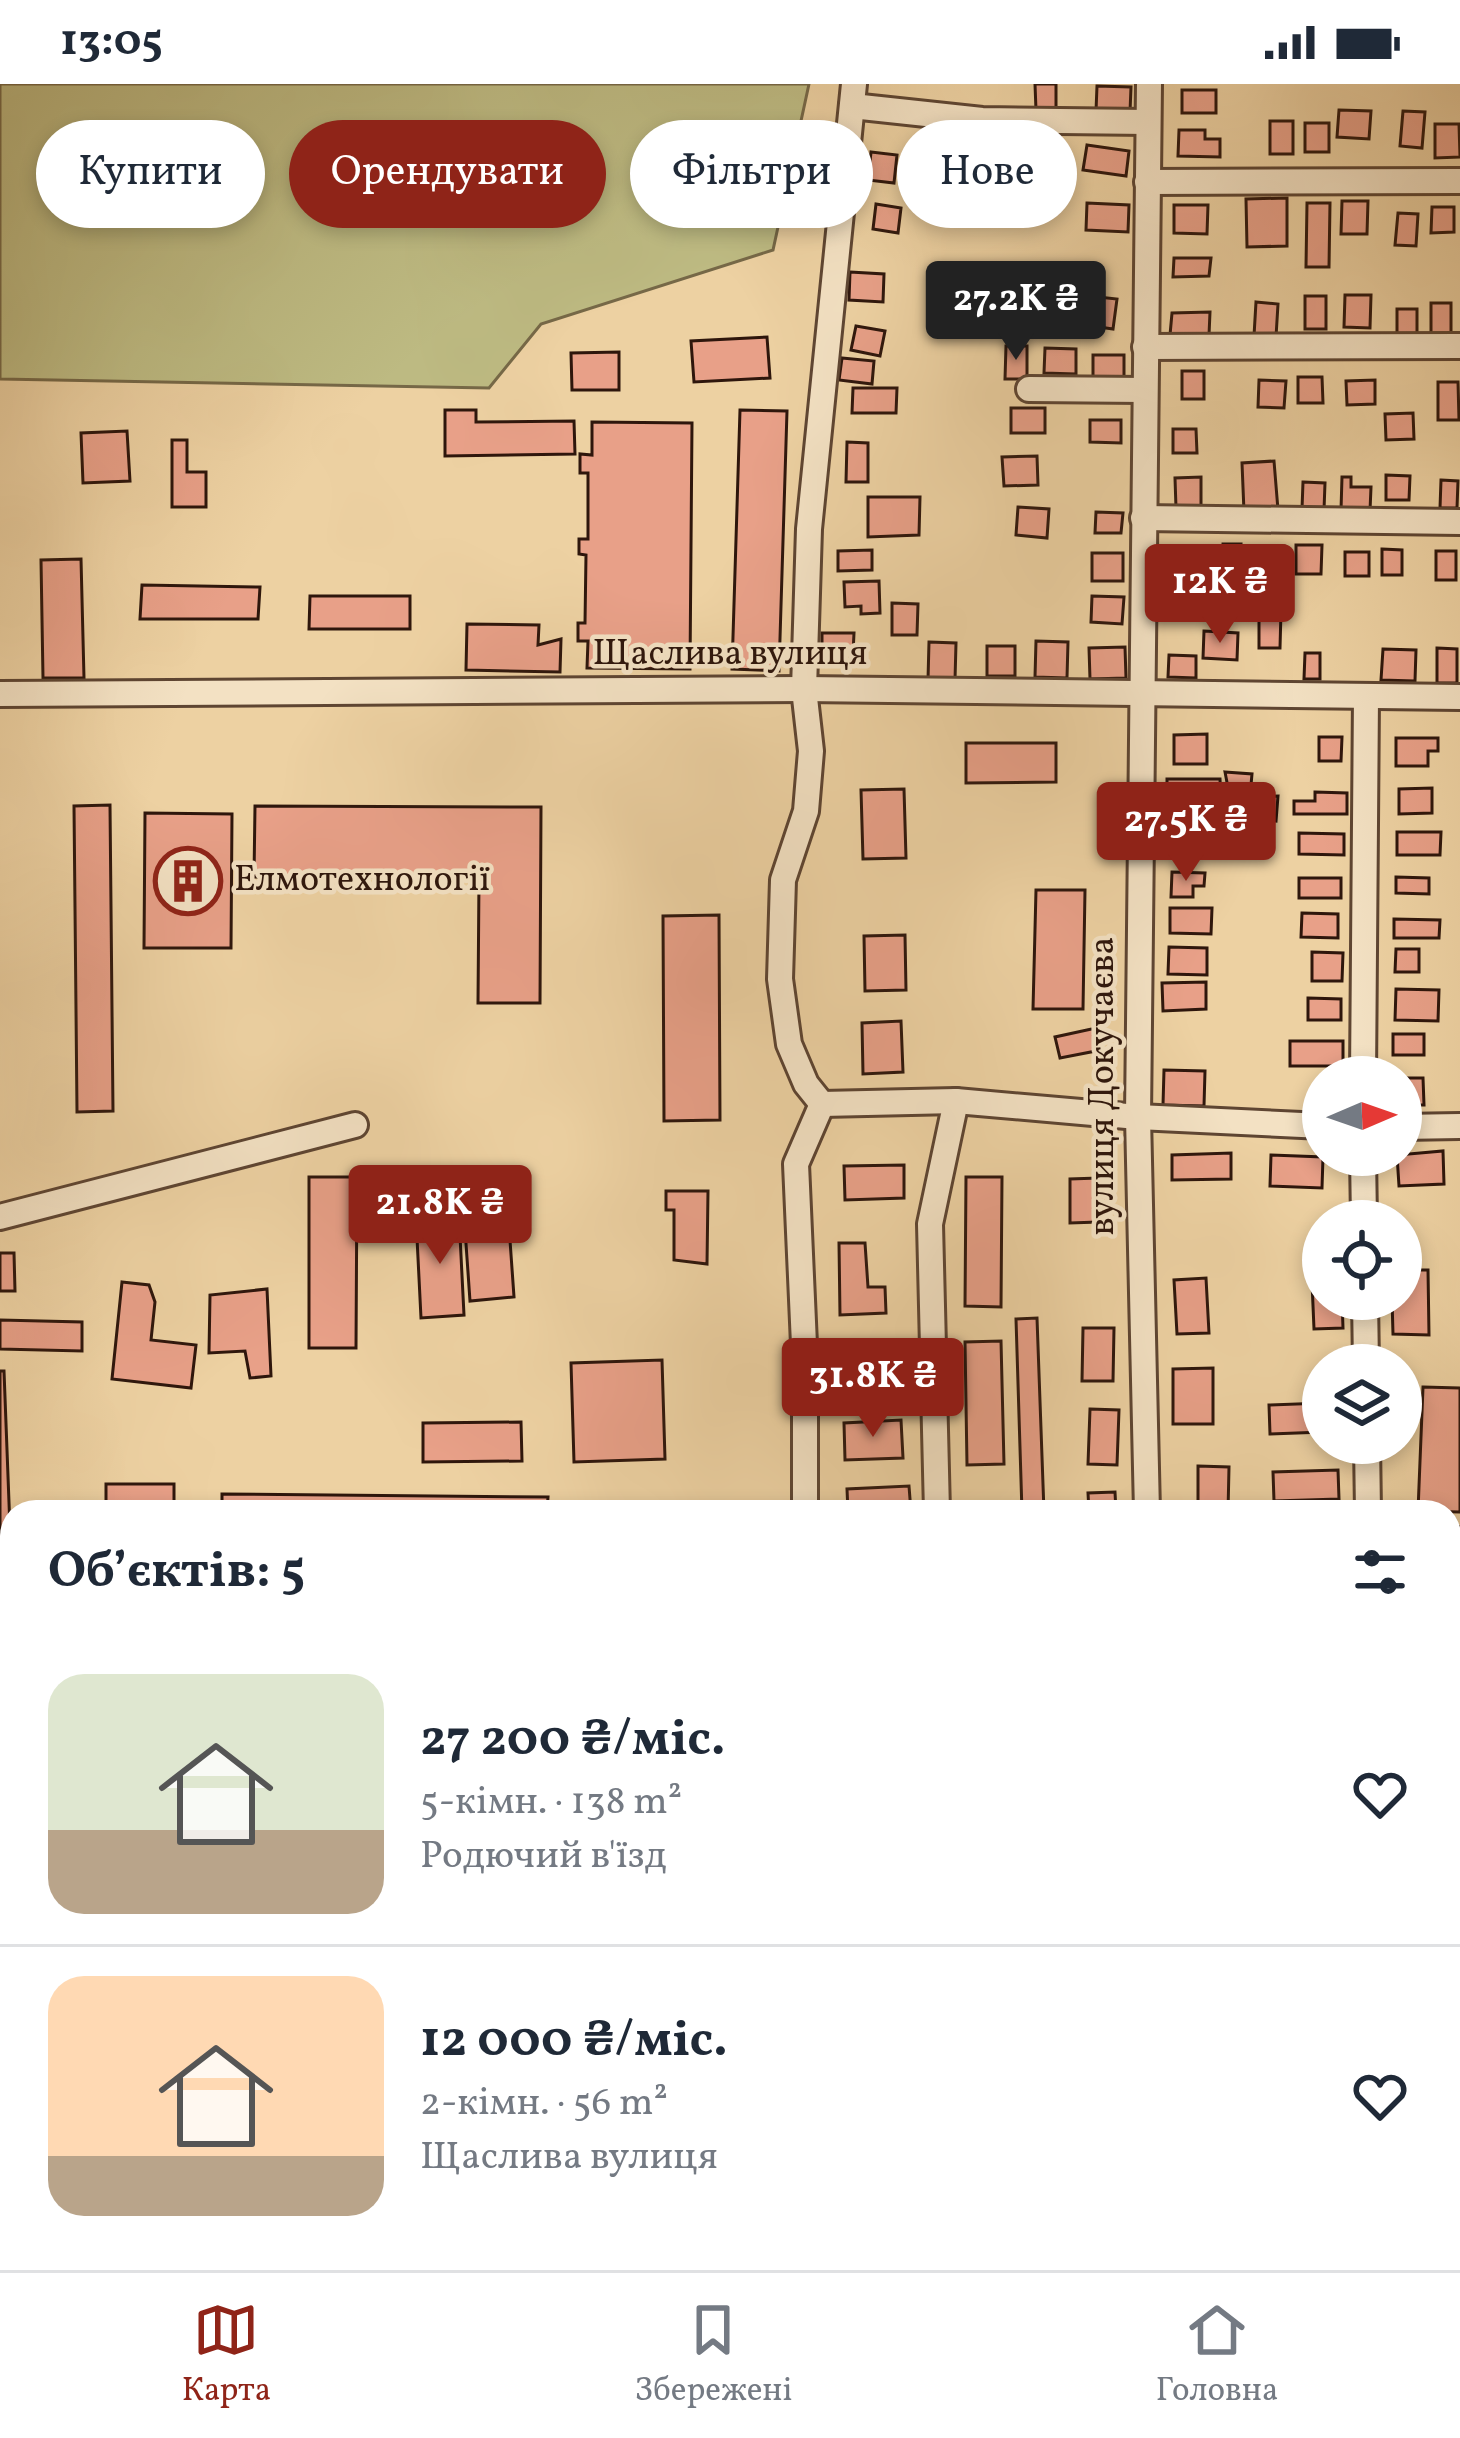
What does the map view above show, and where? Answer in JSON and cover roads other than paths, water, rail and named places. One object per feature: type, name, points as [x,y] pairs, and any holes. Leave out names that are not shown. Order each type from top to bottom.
[{"type":"street","name":"вулиця Докучаєва","points":[[1147,1500],[1138,1117],[1148,84]]},
{"type":"street","points":[[822,1103],[806,1084],[788,1044],[780,979],[783,880],[806,811],[809,529],[853,95],[982,120],[1148,122]]},
{"type":"street","points":[[1147,182],[1460,181]]},
{"type":"street","points":[[1145,347],[1460,346]]},
{"type":"street","points":[[1029,389],[1144,389]]},
{"type":"street","points":[[1143,518],[1460,522]]},
{"type":"street","name":"Щаслива вулиця","points":[[0,694],[804,689],[1460,697]]},
{"type":"street","points":[[1363,1056],[1366,695]]},
{"type":"street","points":[[822,1103],[956,1101],[1302,1125]]},
{"type":"street","points":[[937,1500],[930,1224],[956,1101]]},
{"type":"street","points":[[805,1500],[796,1164],[822,1103]]},
{"type":"street","points":[[0,1217],[355,1125]]},
{"type":"street","points":[[1422,1127],[1460,1126]]},
{"type":"street","points":[[1367,1464],[1368,1500]]},
{"type":"place","name":"Елмотехнології","points":[[188,881]]}]
